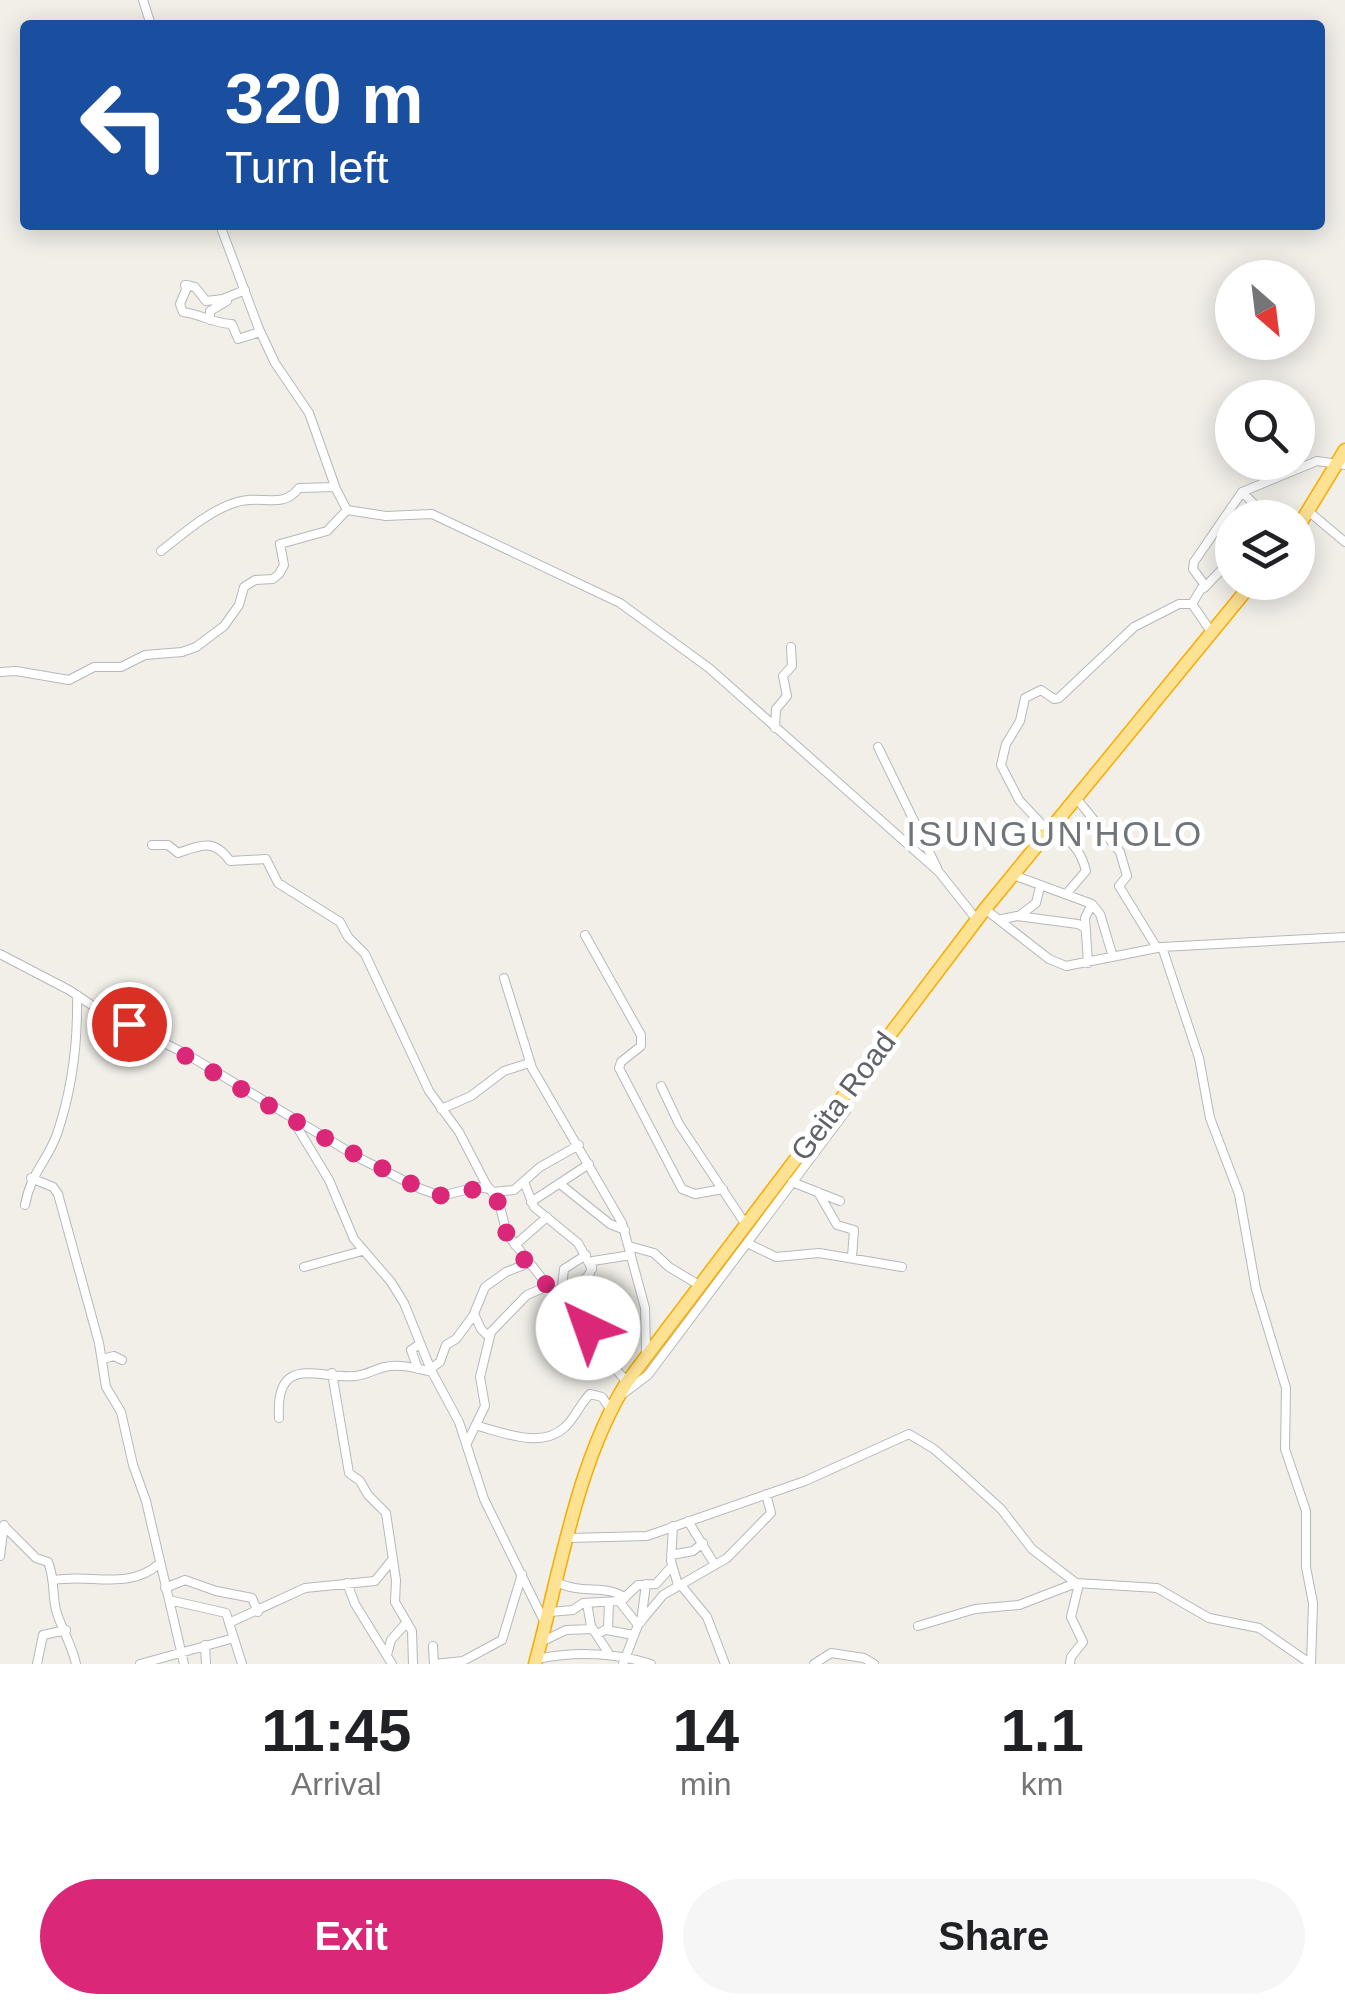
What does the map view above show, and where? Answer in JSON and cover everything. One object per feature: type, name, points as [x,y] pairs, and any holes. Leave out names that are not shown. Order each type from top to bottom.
[{"type":"highway","points":[[1315,502],[1341,464],[1345,450]]},
{"type":"highway","name":"Geita Road","points":[[534,1662],[545,1624],[564,1596],[569,1538],[579,1496],[614,1404],[628,1382],[981,914],[1238,600]]},
{"type":"street","points":[[222,230],[260,332],[309,413],[347,510]]},
{"type":"street","points":[[241,289],[216,301],[203,301],[195,287],[186,285],[182,309],[186,314],[197,313],[232,324],[238,338],[260,332]]},
{"type":"street","points":[[210,320],[211,310],[241,289]]},
{"type":"street","points":[[1192,604],[1204,582],[1194,569],[1194,562],[1242,492],[1317,460],[1341,464]]},
{"type":"street","points":[[161,551],[231,504],[258,498],[282,502],[292,499],[299,488],[335,487]]},
{"type":"street","points":[[1242,492],[1249,500]]},
{"type":"street","points":[[0,672],[69,680],[94,667],[118,668],[145,655],[196,647],[224,626],[240,605],[244,587],[280,574],[284,566],[280,544],[327,530],[347,510]]},
{"type":"street","points":[[347,510],[386,516],[432,514],[620,602],[692,654],[939,872],[981,914],[1078,924],[1084,928]]},
{"type":"street","points":[[1315,518],[1345,542]]},
{"type":"street","points":[[1200,592],[1215,578]]},
{"type":"street","points":[[1067,893],[1086,871],[1076,846],[1050,830],[1020,800],[1002,770],[1000,759],[1020,721],[1023,701],[1038,690],[1059,698],[1130,630],[1179,604],[1192,604]]},
{"type":"street","points":[[1192,604],[1212,633]]},
{"type":"street","points":[[775,728],[776,709],[786,696],[783,676],[792,666],[791,647]]},
{"type":"street","points":[[878,748],[939,872]]},
{"type":"street","points":[[1076,798],[1120,852],[1127,876],[1120,883],[1120,890],[1160,947],[1199,1058],[1210,1118],[1238,1194],[1256,1289],[1286,1388],[1285,1449],[1306,1511],[1306,1567],[1314,1602],[1311,1664]]},
{"type":"street","points":[[152,845],[168,846],[178,853],[209,844],[221,848],[230,861],[266,859],[278,883],[340,922],[373,968],[429,1091],[464,1140],[500,1204],[504,1228],[514,1244],[548,1286],[582,1316],[602,1354],[628,1382]]},
{"type":"street","points":[[1013,874],[1092,904],[1100,914],[1113,957]]},
{"type":"street","points":[[1019,916],[1036,903],[1040,886]]},
{"type":"street","points":[[1088,963],[1084,928],[1092,904]]},
{"type":"street","points":[[1002,919],[1054,963],[1066,966],[1160,947],[1345,937]]},
{"type":"street","points":[[585,935],[641,1035],[640,1046],[621,1062],[620,1068],[682,1189],[696,1194],[723,1189]]},
{"type":"street","points":[[0,954],[188,1055],[368,1163],[433,1194],[449,1195],[478,1187],[514,1190],[540,1166],[579,1144]]},
{"type":"street","points":[[504,978],[530,1064],[604,1188],[624,1230],[648,1328],[643,1360]]},
{"type":"street","points":[[25,1205],[31,1178],[57,1134],[68,1102],[77,1039],[77,994]]},
{"type":"street","points":[[441,1109],[471,1096],[504,1071],[530,1064]]},
{"type":"street","points":[[661,1086],[679,1124],[746,1225]]},
{"type":"street","points":[[478,1426],[538,1438],[558,1433],[590,1394],[614,1404],[648,1376],[846,1110]]},
{"type":"street","points":[[292,1117],[323,1168],[354,1239],[391,1282],[467,1443],[484,1499],[545,1624],[566,1630],[633,1635]]},
{"type":"street","points":[[532,1202],[589,1164]]},
{"type":"street","points":[[31,1178],[58,1194],[106,1387],[121,1412],[146,1501],[183,1660]]},
{"type":"street","points":[[524,1182],[532,1202],[576,1242],[592,1269]]},
{"type":"street","points":[[792,1182],[840,1201]]},
{"type":"street","points":[[560,1184],[610,1224],[624,1230]]},
{"type":"street","points":[[582,1202],[604,1188]]},
{"type":"street","points":[[818,1192],[837,1225],[854,1230],[852,1257]]},
{"type":"street","points":[[514,1244],[548,1217]]},
{"type":"street","points":[[747,1243],[776,1257],[819,1253],[902,1267]]},
{"type":"street","points":[[564,1298],[592,1269],[593,1262],[630,1250],[654,1252],[669,1267],[699,1285]]},
{"type":"street","points":[[304,1267],[362,1251]]},
{"type":"street","points":[[564,1298],[564,1269],[586,1255]]},
{"type":"street","points":[[431,1371],[442,1359],[447,1343],[456,1339],[474,1314],[487,1286],[529,1262]]},
{"type":"street","points":[[467,1443],[485,1406],[480,1377],[489,1336],[516,1304],[533,1290],[548,1286]]},
{"type":"street","points":[[474,1314],[489,1336]]},
{"type":"street","points":[[405,1334],[413,1328]]},
{"type":"street","points":[[418,1369],[410,1350],[420,1344]]},
{"type":"street","points":[[102,1359],[114,1356],[122,1360]]},
{"type":"street","points":[[279,1418],[278,1403],[293,1374],[304,1371],[358,1376],[391,1365],[431,1371]]},
{"type":"street","points":[[332,1373],[349,1473],[386,1513],[396,1606],[412,1631],[412,1664]]},
{"type":"street","points":[[569,1538],[638,1538],[805,1481],[908,1434],[974,1484],[1001,1509],[1032,1549],[1078,1584]]},
{"type":"street","points":[[625,1661],[639,1624],[664,1595],[727,1558],[771,1513],[766,1494]]},
{"type":"street","points":[[688,1521],[715,1565]]},
{"type":"street","points":[[0,1556],[4,1524],[36,1558],[46,1560],[54,1580],[56,1611],[76,1664]]},
{"type":"street","points":[[674,1526],[672,1566],[679,1584],[707,1617],[725,1664]]},
{"type":"street","points":[[671,1555],[693,1551],[703,1542]]},
{"type":"street","points":[[235,1621],[294,1592],[375,1581],[392,1560]]},
{"type":"street","points":[[54,1580],[114,1581],[143,1576],[159,1564]]},
{"type":"street","points":[[564,1596],[586,1603],[623,1600],[636,1587],[656,1584],[672,1566]]},
{"type":"street","points":[[433,1646],[434,1664],[463,1660],[502,1640],[522,1574]]},
{"type":"street","points":[[165,1588],[182,1580],[252,1598],[258,1612]]},
{"type":"street","points":[[346,1583],[389,1660]]},
{"type":"street","points":[[639,1624],[646,1584]]},
{"type":"street","points":[[918,1626],[981,1608],[1020,1605],[1078,1584],[1157,1588],[1210,1618],[1259,1628],[1311,1664]]},
{"type":"street","points":[[1070,1664],[1083,1642],[1071,1617],[1078,1584]]},
{"type":"street","points":[[191,1606],[200,1586]]},
{"type":"street","points":[[206,1610],[219,1592]]},
{"type":"street","points":[[564,1596],[622,1593],[639,1624]]},
{"type":"street","points":[[241,1596],[234,1638],[242,1664]]},
{"type":"street","points":[[534,1662],[545,1624],[564,1596]]},
{"type":"street","points":[[169,1600],[226,1614],[235,1621]]},
{"type":"street","points":[[599,1631],[608,1602]]},
{"type":"street","points":[[586,1603],[609,1654]]},
{"type":"street","points":[[389,1660],[392,1640],[402,1624],[408,1622]]},
{"type":"street","points":[[37,1664],[42,1635],[66,1630]]},
{"type":"street","points":[[141,1664],[158,1658],[183,1660],[205,1645],[234,1638]]},
{"type":"street","points":[[205,1645],[206,1664]]},
{"type":"street","points":[[814,1664],[824,1655],[838,1653],[874,1664]]},
{"type":"street","points":[[534,1662],[564,1654],[609,1654],[625,1661],[650,1664]]},
{"type":"district","name":"ISUNGUN'HOLO","points":[[1055,833]]},
{"type":"route","points":[[129,1024],[368,1163],[426,1191],[441,1196],[478,1187],[490,1189],[498,1199],[503,1225],[511,1240],[548,1286],[574,1306],[588,1328]]}]
